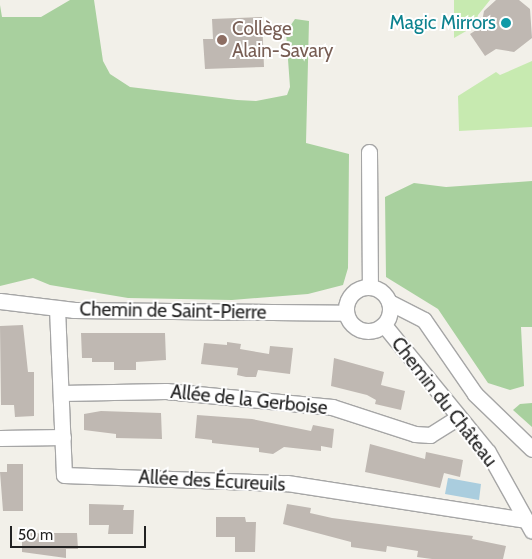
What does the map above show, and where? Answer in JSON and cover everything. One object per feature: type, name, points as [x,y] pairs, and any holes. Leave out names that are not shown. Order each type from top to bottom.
[{"type":"street","points":[[369,152],[370,287]]},
{"type":"street","points":[[389,302],[389,317],[384,325],[370,332],[354,327],[346,313],[346,303],[354,291],[370,287],[382,292],[389,302],[424,320],[475,394],[532,449]]},
{"type":"street","name":"Chemin de Saint-Pierre","points":[[0,301],[57,308],[346,313]]},
{"type":"street","name":"Allée des Écureuils","points":[[57,308],[64,476],[287,483],[529,525]]},
{"type":"street","name":"Chemin du Château","points":[[384,325],[488,452],[529,525]]},
{"type":"street","name":"Allée de la Gerboise","points":[[61,393],[166,391],[332,406],[386,427],[422,435],[430,435],[459,418]]},
{"type":"street","points":[[0,438],[63,437]]},
{"type":"green space","points":[[70,0],[94,0],[103,61],[110,74],[130,87],[237,100],[256,101],[287,95],[290,87],[286,32],[295,19],[309,21],[306,143],[349,154],[348,268],[343,285],[308,294],[232,300],[128,298],[50,285],[33,278],[0,286],[0,5],[2,17],[41,17]]},
{"type":"green space","points":[[454,0],[490,0],[478,15],[475,26],[454,38]]},
{"type":"green space","points":[[532,61],[532,127],[459,131],[458,96],[496,72],[500,75]]},
{"type":"green space","points":[[532,181],[532,327],[521,327],[524,386],[510,390],[488,383],[438,309],[386,277],[385,197],[414,183],[446,187]]},
{"type":"green space","points":[[532,403],[532,427],[513,410],[520,404]]},
{"type":"water","points":[[448,478],[481,484],[479,500],[445,494]]},
{"type":"building","name":"Magic Mirrors","points":[[496,0],[519,0],[530,9],[532,38],[514,52],[496,49],[485,56],[470,34],[481,27],[484,11]]},
{"type":"building","points":[[262,17],[264,67],[205,69],[203,39],[213,39],[212,19]]},
{"type":"building","points":[[23,325],[28,372],[34,372],[34,416],[15,417],[14,405],[1,405],[0,326]]},
{"type":"building","points":[[81,333],[165,333],[166,360],[136,362],[136,370],[114,370],[114,362],[92,362],[92,358],[82,358]]},
{"type":"building","points":[[227,342],[241,344],[240,349],[269,354],[270,346],[293,348],[290,374],[258,370],[256,377],[246,377],[237,375],[238,368],[201,364],[204,343],[227,345]]},
{"type":"building","points":[[334,358],[384,372],[381,385],[405,391],[401,410],[375,404],[376,400],[367,395],[331,386]]},
{"type":"building","points":[[101,411],[161,413],[162,439],[116,438],[116,434],[84,430],[84,414]]},
{"type":"building","points":[[197,415],[252,419],[311,431],[313,425],[334,429],[332,448],[321,446],[321,451],[284,447],[273,454],[259,452],[259,448],[212,443],[212,440],[195,438]]},
{"type":"building","points":[[370,444],[425,459],[426,452],[463,460],[460,477],[444,473],[440,488],[365,472]]},
{"type":"building","points":[[7,464],[23,464],[23,511],[3,511],[0,472],[7,472]]},
{"type":"building","points":[[89,504],[124,505],[123,510],[134,510],[133,534],[108,534],[109,525],[89,525]]},
{"type":"building","points":[[287,504],[311,508],[310,513],[332,518],[473,536],[472,539],[506,546],[503,559],[432,559],[417,557],[418,551],[387,546],[386,552],[351,547],[351,542],[283,524]]},
{"type":"building","points":[[216,517],[245,517],[246,522],[256,522],[255,552],[235,552],[235,537],[216,537]]},
{"type":"building","points":[[22,533],[77,533],[78,549],[66,549],[66,558],[22,552]]},
{"type":"place","name":"Magic Mirrors","points":[[506,23]]},
{"type":"place","name":"Collège Alain-Savary","points":[[222,40]]}]
